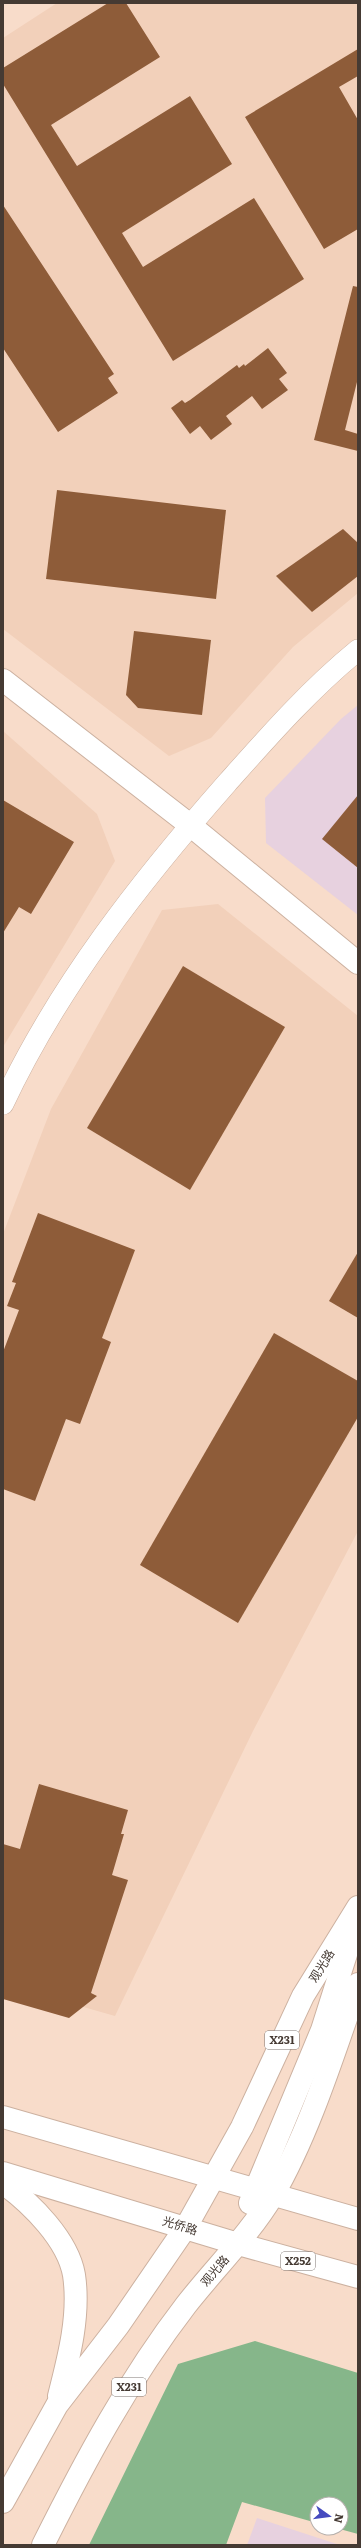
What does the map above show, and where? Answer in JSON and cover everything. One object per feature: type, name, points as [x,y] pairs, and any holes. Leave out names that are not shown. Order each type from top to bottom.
[{"type":"main road","points":[[3,680],[190,826],[358,962]]},
{"type":"main road","name":"观光路","points":[[215,2178],[303,1996],[358,1907]]},
{"type":"main road","points":[[263,2192],[322,2030],[358,1916]]},
{"type":"main road","name":"观光路","points":[[43,2545],[90,2452],[137,2374],[186,2305],[238,2244],[263,2192],[304,2129],[330,2065],[358,1984]]},
{"type":"main road","points":[[3,2117],[358,2219]]},
{"type":"main road","name":"光侨路","points":[[3,2173],[186,2227],[238,2244],[358,2277]]},
{"type":"main road","name":"X231","points":[[3,2502],[57,2405],[118,2326],[186,2227],[215,2178]]},
{"type":"main road","points":[[3,2183],[18,2194],[43,2219],[62,2246],[74,2274],[75,2309],[71,2350],[57,2405]]},
{"type":"street","points":[[3,1104],[24,1061],[73,977],[190,826],[287,716],[358,650]]},
{"type":"shaded area","points":[[57,3],[358,3],[358,593],[293,647],[211,738],[169,756],[3,629],[3,38]]},
{"type":"shaded area","points":[[358,705],[358,915],[266,843],[265,798],[341,719]]},
{"type":"shaded area","points":[[3,731],[97,814],[115,861],[3,1047]]},
{"type":"shaded area","points":[[218,904],[358,1016],[358,1531],[253,1731],[115,2016],[3,1984],[3,1234],[51,1109],[162,910]]},
{"type":"shaded area","points":[[257,2518],[340,2545],[247,2545]]},
{"type":"green space","points":[[255,2341],[358,2373],[358,2534],[349,2532],[349,2496],[309,2496],[309,2521],[242,2502],[226,2545],[89,2545],[178,2364]]},
{"type":"building","points":[[108,3],[126,3],[160,57],[51,125],[77,166],[190,96],[232,164],[122,233],[143,267],[254,198],[304,279],[173,361],[3,84],[3,68]]},
{"type":"building","points":[[358,49],[358,76],[339,87],[358,120],[358,229],[324,249],[245,117]]},
{"type":"building","points":[[3,205],[114,374],[108,378],[118,393],[58,432],[3,348]]},
{"type":"building","points":[[353,286],[358,287],[358,378],[345,430],[358,434],[358,451],[314,440]]},
{"type":"building","points":[[268,348],[287,373],[279,379],[288,390],[262,409],[252,396],[226,416],[232,424],[211,440],[200,426],[190,434],[171,408],[182,400],[185,403],[190,400],[237,365],[239,368],[244,364],[245,366]]},
{"type":"building","points":[[57,490],[226,510],[216,599],[46,579]]},
{"type":"building","points":[[343,529],[358,543],[358,576],[312,612],[276,576]]},
{"type":"building","points":[[134,631],[211,640],[202,715],[138,708],[126,695]]},
{"type":"building","points":[[358,795],[358,868],[322,839]]},
{"type":"building","points":[[3,800],[74,842],[31,914],[19,907],[3,933]]},
{"type":"building","points":[[183,966],[285,1027],[190,1190],[87,1128]]},
{"type":"building","points":[[38,1213],[135,1250],[102,1338],[111,1342],[80,1424],[66,1419],[35,1501],[3,1489],[3,1352],[19,1310],[7,1306],[16,1283],[12,1282]]},
{"type":"building","points":[[358,1252],[358,1318],[329,1301]]},
{"type":"building","points":[[274,1333],[358,1381],[358,1417],[238,1623],[140,1565]]},
{"type":"building","points":[[39,1784],[128,1810],[121,1834],[124,1834],[112,1875],[128,1880],[91,1993],[97,1996],[69,2018],[3,1999],[3,1844],[20,1849]]}]
